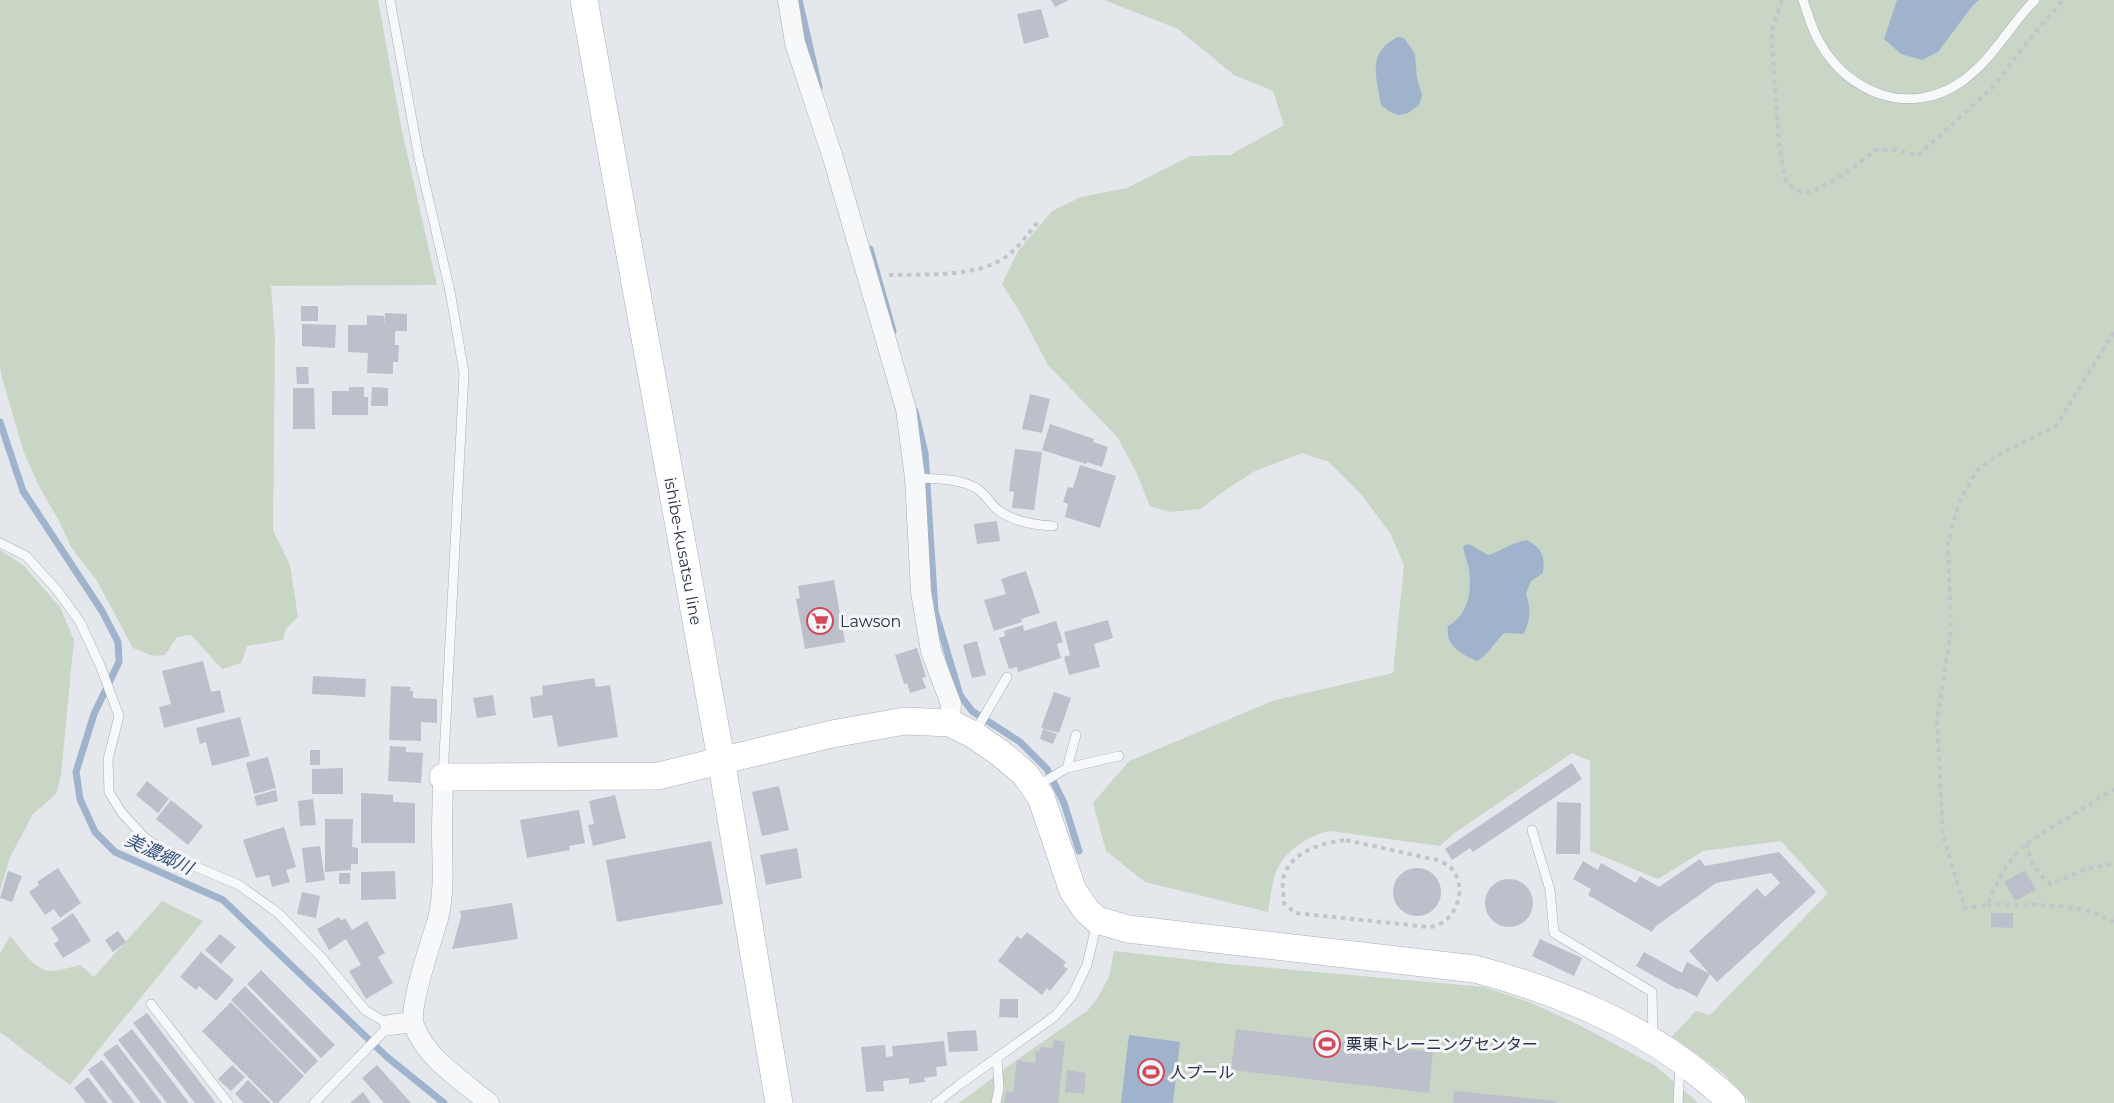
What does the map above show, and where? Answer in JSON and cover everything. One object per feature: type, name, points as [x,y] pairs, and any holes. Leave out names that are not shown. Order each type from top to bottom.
[{"type":"street","name":"ishibe-kusatsu line","points":[[584,0],[779,1103]]},
{"type":"street","points":[[788,0],[795,43],[833,158],[924,478],[921,592],[931,651],[951,704],[950,723]]},
{"type":"street","points":[[489,1103],[440,1062],[421,1041],[412,1022],[415,1001],[440,904],[443,882],[443,777],[658,776],[720,759],[832,734],[905,721],[980,724],[1000,753],[1025,774],[1046,780],[1041,797],[1073,891],[1087,911],[1098,920],[1128,929],[1475,969],[1522,981],[1653,1040],[1680,1058],[1732,1103]]},
{"type":"street","points":[[387,1029],[412,1022]]},
{"type":"lane","points":[[390,0],[419,158],[450,291],[464,373],[443,777]]},
{"type":"lane","points":[[1803,0],[1819,43],[1841,71],[1868,90],[1891,98],[1913,99],[1936,94],[1961,82],[1984,61],[2035,0]]},
{"type":"lane","points":[[924,478],[974,487],[987,496],[998,510],[1013,519],[1033,525],[1053,526]]},
{"type":"lane","points":[[0,543],[26,556],[57,590],[80,621],[100,665],[119,716],[108,759],[109,792],[122,813],[145,838],[174,858],[239,885],[278,913],[320,956],[364,1010],[387,1029],[314,1103]]},
{"type":"lane","points":[[980,724],[1007,677]]},
{"type":"lane","points":[[1067,768],[1076,735]]},
{"type":"lane","points":[[1046,780],[1067,768],[1119,756]]},
{"type":"lane","points":[[1532,830],[1550,890],[1554,933],[1653,992],[1653,1040]]},
{"type":"lane","points":[[936,1103],[1055,1016],[1072,996],[1087,965],[1098,920]]},
{"type":"lane","points":[[151,1004],[228,1103]]},
{"type":"lane","points":[[996,1103],[999,1088],[997,1057]]},
{"type":"lane","points":[[1678,1103],[1680,1058]]},
{"type":"path","points":[[883,275],[953,273],[984,267],[1006,257],[1038,222]]},
{"type":"path","points":[[2114,332],[2056,426],[1998,455],[1977,470],[1959,503],[1948,541],[1951,631],[1937,720],[1943,836],[1965,908],[1987,905],[2072,907],[2114,922]]},
{"type":"path","points":[[1987,905],[2005,867],[2017,851],[2114,789]]},
{"type":"path","points":[[1346,840],[1437,860],[1450,867],[1458,880],[1459,893],[1456,910],[1438,926],[1429,927],[1296,913],[1284,903],[1283,879],[1291,863],[1315,847],[1346,840]]},
{"type":"path","points":[[2027,843],[2028,852],[2036,869],[2043,880],[2051,884],[2089,868],[2114,864]]},
{"type":"green space","points":[[0,0],[378,0],[402,131],[437,285],[271,286],[275,340],[273,530],[290,565],[298,617],[286,629],[283,640],[247,646],[241,663],[222,669],[191,635],[177,637],[165,655],[153,656],[133,648],[97,581],[71,547],[24,453],[0,367]]},
{"type":"green space","points":[[1104,0],[2114,0],[2114,1103],[1750,1103],[1723,1073],[1672,1036],[1696,1011],[1710,1015],[1828,893],[1781,841],[1703,851],[1658,879],[1590,851],[1590,761],[1572,753],[1453,834],[1440,846],[1330,831],[1304,841],[1288,853],[1277,869],[1268,912],[1145,882],[1106,851],[1093,803],[1129,761],[1275,700],[1393,673],[1404,565],[1390,533],[1361,494],[1329,462],[1302,453],[1255,471],[1201,509],[1169,512],[1150,506],[1136,472],[1118,438],[1048,365],[1002,284],[1018,251],[1052,211],[1081,197],[1127,188],[1190,156],[1230,155],[1284,125],[1273,91],[1234,75],[1178,29]]},
{"type":"green space","points":[[0,550],[23,565],[60,607],[74,640],[61,775],[56,794],[33,814],[10,857],[0,890]]},
{"type":"green space","points":[[162,901],[203,921],[70,1085],[0,1032],[0,954],[10,936],[39,968],[52,971],[80,965],[94,977]]},
{"type":"green space","name":"栗東トレーニングセンター","points":[[1114,951],[1229,964],[1484,987],[1529,1002],[1577,1024],[1656,1066],[1698,1103],[959,1103],[1087,1011],[1097,999],[1109,977]]},
{"type":"water","points":[[1897,0],[1979,0],[1938,52],[1922,60],[1901,54],[1884,39]]},
{"type":"water","points":[[1398,37],[1404,38],[1415,54],[1417,78],[1422,95],[1419,105],[1408,113],[1399,115],[1381,105],[1376,75],[1378,57],[1382,50]]},
{"type":"water","points":[[1527,540],[1540,550],[1544,567],[1543,573],[1531,581],[1526,594],[1529,604],[1528,625],[1523,634],[1504,633],[1477,661],[1455,648],[1448,633],[1448,626],[1460,615],[1469,595],[1469,570],[1463,546],[1469,544],[1488,555]]},
{"type":"water","name":"人プール","points":[[1129,1035],[1180,1042],[1173,1103],[1121,1103]]},
{"type":"building","points":[[1051,0],[1069,0],[1055,7]]},
{"type":"building","points":[[1041,9],[1049,37],[1024,44],[1017,14]]},
{"type":"building","points":[[301,306],[318,306],[318,321],[301,321]]},
{"type":"building","points":[[385,313],[407,314],[407,331],[395,331],[395,345],[399,345],[398,362],[393,362],[393,374],[367,373],[368,353],[348,352],[348,325],[367,325],[367,315],[384,316],[384,326]]},
{"type":"building","points":[[302,324],[336,325],[335,348],[302,346]]},
{"type":"building","points":[[296,367],[308,367],[309,384],[297,384]]},
{"type":"building","points":[[349,387],[364,387],[364,397],[368,397],[368,415],[332,415],[332,391],[349,391]]},
{"type":"building","points":[[372,387],[388,388],[388,406],[371,406]]},
{"type":"building","points":[[293,388],[314,388],[315,429],[293,429]]},
{"type":"building","points":[[1030,394],[1050,399],[1042,433],[1022,429]]},
{"type":"building","points":[[1050,424],[1094,439],[1093,442],[1108,447],[1102,467],[1042,450]]},
{"type":"building","points":[[1015,449],[1042,452],[1034,510],[1012,508],[1014,492],[1009,491]]},
{"type":"building","points":[[1080,465],[1116,476],[1100,528],[1065,517],[1068,504],[1063,502],[1068,487],[1073,488]]},
{"type":"building","points":[[997,521],[1000,541],[977,544],[974,524]]},
{"type":"building","points":[[1026,571],[1040,613],[1021,619],[1022,622],[994,631],[984,600],[1006,594],[1001,579]]},
{"type":"building","name":"Lawson","points":[[834,580],[845,642],[805,649],[796,599],[800,598],[798,586]]},
{"type":"building","points":[[1108,620],[1113,638],[1094,644],[1100,667],[1069,675],[1064,657],[1070,655],[1064,632]]},
{"type":"building","points":[[1056,621],[1063,642],[1057,644],[1061,658],[1018,672],[1017,667],[1009,669],[999,638],[1005,636],[1004,631],[1023,625],[1024,631]]},
{"type":"building","points":[[977,641],[986,675],[972,678],[963,645]]},
{"type":"building","points":[[917,648],[926,677],[922,678],[926,688],[910,693],[907,683],[904,684],[895,655]]},
{"type":"building","points":[[203,661],[211,692],[220,690],[225,712],[164,728],[159,707],[171,704],[162,671]]},
{"type":"building","points":[[313,676],[366,679],[365,697],[312,694]]},
{"type":"building","points":[[594,678],[596,687],[610,685],[618,737],[558,747],[552,715],[533,718],[530,697],[543,695],[542,686]]},
{"type":"building","points":[[391,686],[411,687],[413,698],[437,699],[437,723],[421,722],[421,741],[389,740]]},
{"type":"building","points":[[1054,692],[1071,698],[1059,733],[1041,728]]},
{"type":"building","points":[[493,695],[496,715],[477,718],[473,698]]},
{"type":"building","points":[[240,717],[250,756],[212,766],[206,742],[200,744],[196,728]]},
{"type":"building","points":[[1043,729],[1057,734],[1053,744],[1040,739]]},
{"type":"building","points":[[390,746],[406,747],[406,752],[423,753],[421,783],[388,781]]},
{"type":"building","points":[[310,750],[320,750],[320,765],[310,765]]},
{"type":"building","points":[[268,757],[276,788],[254,794],[246,763]]},
{"type":"building","points":[[1572,763],[1582,779],[1473,852],[1470,848],[1452,860],[1445,849]]},
{"type":"building","points":[[343,768],[343,794],[312,794],[312,769]]},
{"type":"building","points":[[147,781],[169,799],[158,813],[136,795]]},
{"type":"building","points":[[779,786],[789,830],[762,836],[752,792]]},
{"type":"building","points":[[276,790],[278,801],[257,806],[254,796]]},
{"type":"building","points":[[361,793],[393,795],[393,802],[415,803],[415,843],[361,843]]},
{"type":"building","points":[[615,795],[626,838],[593,846],[588,825],[594,824],[589,801]]},
{"type":"building","points":[[313,799],[316,825],[300,826],[298,801]]},
{"type":"building","points":[[171,800],[203,826],[188,845],[156,819]]},
{"type":"building","points":[[1557,802],[1581,803],[1580,854],[1556,854]]},
{"type":"building","points":[[579,810],[585,843],[569,846],[570,850],[527,858],[520,820]]},
{"type":"building","points":[[325,819],[353,819],[352,847],[358,848],[358,864],[351,864],[351,870],[325,872]]},
{"type":"building","points":[[284,827],[296,867],[286,870],[290,882],[272,887],[269,875],[256,878],[243,840]]},
{"type":"building","points":[[711,841],[723,904],[617,922],[606,860]]},
{"type":"building","points":[[320,846],[325,880],[306,883],[302,848]]},
{"type":"building","points":[[797,848],[802,878],[766,885],[760,855]]},
{"type":"building","points":[[1779,852],[1816,892],[1717,982],[1689,951],[1757,888],[1765,897],[1780,883],[1771,873],[1716,883],[1656,926],[1652,932],[1588,895],[1591,889],[1573,879],[1583,861],[1598,870],[1601,863],[1636,883],[1640,876],[1659,887],[1700,859],[1705,866]]},
{"type":"building","points":[[58,868],[81,903],[60,918],[54,909],[45,915],[29,892],[39,885],[37,882]]},
{"type":"building","points":[[1412,868],[1422,868],[1437,878],[1441,892],[1437,906],[1431,912],[1422,916],[1412,916],[1397,906],[1393,897],[1393,887],[1403,872]]},
{"type":"building","points":[[2025,870],[2036,890],[2015,901],[2004,882]]},
{"type":"building","points":[[8,871],[22,876],[12,902],[0,898]]},
{"type":"building","points":[[395,871],[396,899],[361,900],[361,872]]},
{"type":"building","points":[[339,873],[350,873],[350,884],[339,884]]},
{"type":"building","points":[[1504,879],[1514,879],[1529,889],[1533,903],[1529,917],[1523,923],[1514,927],[1504,927],[1489,917],[1485,908],[1485,898],[1495,883]]},
{"type":"building","points":[[302,892],[320,896],[316,918],[297,914]]},
{"type":"building","points":[[512,903],[518,939],[452,949],[461,917],[460,911]]},
{"type":"building","points":[[73,913],[91,941],[63,958],[54,944],[59,940],[51,928]]},
{"type":"building","points":[[1991,913],[2013,913],[2013,928],[1991,927]]},
{"type":"building","points":[[339,917],[341,921],[345,918],[352,930],[367,921],[385,953],[378,957],[393,983],[366,999],[349,971],[361,965],[346,939],[329,950],[317,929]]},
{"type":"building","points":[[118,931],[126,942],[113,952],[105,940]]},
{"type":"building","points":[[1027,932],[1066,962],[1063,966],[1068,969],[1050,991],[1047,988],[1042,995],[998,961],[1017,936],[1021,939]]},
{"type":"building","points":[[220,934],[236,947],[221,964],[205,950]]},
{"type":"building","points":[[1540,939],[1582,958],[1574,976],[1532,956]]},
{"type":"building","points":[[201,952],[234,980],[216,1001],[199,986],[196,990],[180,977]]},
{"type":"building","points":[[1644,952],[1682,973],[1687,962],[1710,974],[1697,997],[1680,988],[1679,990],[1636,966]]},
{"type":"building","points":[[261,970],[335,1045],[321,1058],[247,984]]},
{"type":"building","points":[[245,986],[318,1061],[305,1074],[231,1000]]},
{"type":"building","points":[[1000,999],[1018,999],[1018,1018],[999,1017]]},
{"type":"building","points":[[231,1002],[304,1076],[278,1103],[274,1103],[202,1031]]},
{"type":"building","points":[[147,1013],[216,1103],[195,1103],[133,1023]]},
{"type":"building","points":[[132,1029],[189,1103],[167,1103],[118,1040]]},
{"type":"building","points":[[1236,1029],[1433,1052],[1429,1093],[1231,1070]]},
{"type":"building","points":[[976,1030],[978,1051],[949,1052],[947,1032]]},
{"type":"building","points":[[1054,1040],[1065,1042],[1058,1103],[1004,1103],[1006,1092],[1013,1092],[1017,1060],[1035,1063],[1036,1051],[1040,1051],[1040,1047],[1053,1048]]},
{"type":"building","points":[[944,1041],[947,1066],[936,1067],[937,1076],[924,1078],[925,1082],[909,1084],[909,1078],[883,1081],[884,1091],[866,1092],[861,1047],[885,1045],[886,1057],[893,1056],[892,1046]]},
{"type":"building","points":[[117,1044],[162,1103],[141,1103],[103,1054]]},
{"type":"building","points":[[102,1060],[135,1103],[113,1103],[88,1070]]},
{"type":"building","points":[[232,1065],[245,1077],[231,1091],[218,1079]]},
{"type":"building","points":[[377,1065],[411,1103],[384,1103],[362,1078]]},
{"type":"building","points":[[1067,1070],[1086,1073],[1084,1094],[1065,1092]]},
{"type":"building","points":[[88,1077],[108,1103],[86,1103],[74,1088]]},
{"type":"building","points":[[248,1080],[271,1103],[244,1103],[235,1094]]},
{"type":"building","points":[[1454,1091],[1556,1101],[1556,1103],[1453,1103]]},
{"type":"building","points":[[363,1092],[371,1103],[350,1103]]},
{"type":"waterway","points":[[799,0],[819,87]]},
{"type":"waterway","points":[[870,249],[893,331]]},
{"type":"waterway","points":[[915,411],[925,453],[935,611],[960,695],[972,711],[1020,742],[1047,769],[1064,803],[1079,851]]},
{"type":"waterway","name":"美濃郷川","points":[[0,422],[23,491],[102,611],[118,642],[119,662],[94,714],[76,772],[80,799],[95,832],[115,852],[223,900],[387,1057],[444,1103]]},
{"type":"place","name":"Lawson","points":[[820,621]]},
{"type":"place","name":"栗東トレーニングセンター","points":[[1327,1044]]},
{"type":"place","name":"人プール","points":[[1151,1072]]}]
